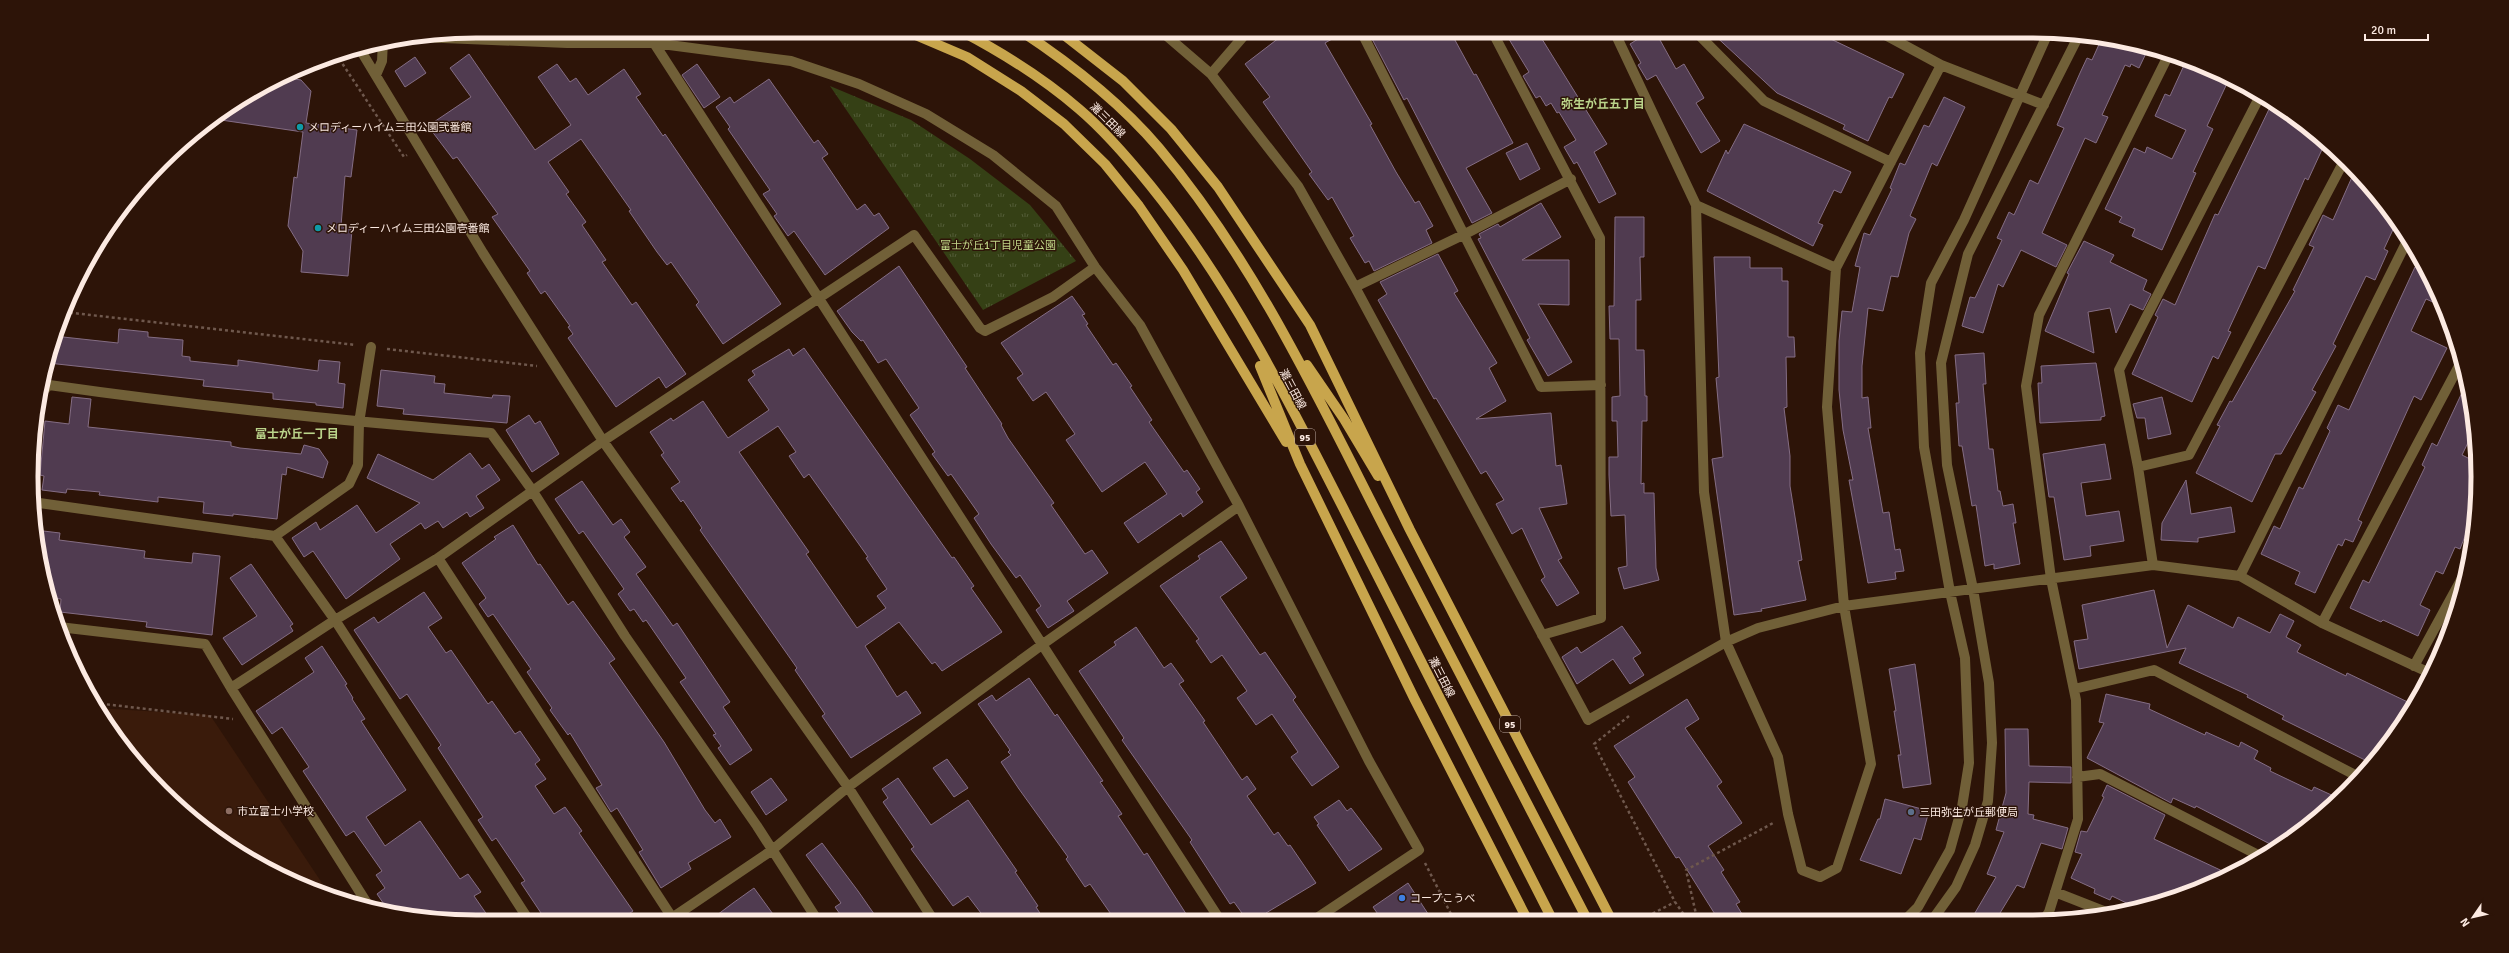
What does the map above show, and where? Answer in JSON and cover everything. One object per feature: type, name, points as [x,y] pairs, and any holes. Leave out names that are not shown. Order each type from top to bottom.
[{"type":"main road","name":"95","points":[[922,38],[967,57],[1020,91],[1064,124],[1105,164],[1139,206],[1183,270],[1300,464]]},
{"type":"main road","name":"灘三田線","points":[[974,38],[1009,56],[1080,109],[1127,156],[1180,222],[1236,308],[1342,507],[1550,915]]},
{"type":"main road","name":"灘三田線","points":[[1031,38],[1061,58],[1112,100],[1158,146],[1207,210],[1284,333],[1585,915]]},
{"type":"main road","name":"95","points":[[1068,38],[1123,81],[1171,129],[1218,187],[1310,324],[1410,530],[1609,915]]},
{"type":"main road","name":"95","points":[[1236,308],[1300,464],[1414,698],[1524,915]]},
{"type":"main road","name":"95","points":[[1284,333],[1344,419],[1410,530]]},
{"type":"street","points":[[1169,38],[1211,74],[1298,186],[1355,287],[1588,720],[1726,642],[1758,628],[1844,606],[2051,579],[2152,564],[2240,576],[2322,622],[2425,671]]},
{"type":"street","points":[[1211,74],[1242,38]]},
{"type":"street","points":[[1364,38],[1465,234],[1541,387],[1601,385]]},
{"type":"street","points":[[1496,38],[1571,179],[1600,238],[1601,618],[1542,635]]},
{"type":"street","points":[[1617,38],[1696,205],[1704,492],[1726,642],[1778,757],[1788,814],[1802,870],[1820,877],[1837,868],[1871,764],[1844,606],[1827,407],[1836,268],[1941,65]]},
{"type":"street","points":[[1702,38],[1764,101],[1891,162]]},
{"type":"street","points":[[1891,38],[1941,65],[2044,105]]},
{"type":"street","points":[[1910,915],[1918,907],[1950,850],[1962,807],[1969,763],[1966,658],[1950,592],[1924,447],[1920,353],[1931,283],[1964,220],[2046,38]]},
{"type":"street","points":[[459,39],[567,43],[654,43],[791,61],[859,84],[926,114],[993,155],[1056,206],[1095,267],[1140,325],[1239,506],[1366,754],[1418,850],[1321,915]]},
{"type":"street","points":[[1935,915],[1959,880],[1975,845],[1988,801],[1992,743],[1989,683],[1973,589],[1947,465],[1941,363],[1968,254],[2076,41]]},
{"type":"street","points":[[654,43],[1217,915]]},
{"type":"street","points":[[376,75],[382,61],[383,48]]},
{"type":"street","points":[[363,53],[420,148],[603,441],[848,787],[930,915]]},
{"type":"street","points":[[2046,915],[2056,892],[2078,819],[2074,688],[2051,579],[2026,386],[2040,315],[2166,59]]},
{"type":"street","points":[[2152,564],[2138,467],[2119,370],[2258,101]]},
{"type":"street","points":[[2138,467],[2189,455],[2342,165]]},
{"type":"street","points":[[1355,287],[1465,234],[1571,179]]},
{"type":"street","points":[[1696,205],[1836,268]]},
{"type":"street","points":[[231,688],[335,620],[438,558],[603,441],[914,235],[980,328],[984,331],[1053,297],[1095,267]]},
{"type":"street","points":[[2240,576],[2405,245]]},
{"type":"street","points":[[39,503],[275,536],[350,484],[358,465],[359,423],[371,347]]},
{"type":"street","points":[[2322,622],[2457,369]]},
{"type":"street","points":[[47,387],[49,385],[178,403],[359,423],[491,433],[532,490],[625,636],[757,826],[771,851],[814,915]]},
{"type":"street","points":[[678,915],[771,851],[848,787],[1043,644],[1239,506]]},
{"type":"street","points":[[275,536],[335,620],[525,915]]},
{"type":"street","points":[[438,558],[668,915]]},
{"type":"street","points":[[2414,666],[2456,588]]},
{"type":"street","points":[[65,628],[206,644],[252,722],[365,901]]},
{"type":"street","points":[[2074,688],[2154,670],[2354,775]]},
{"type":"street","points":[[2077,777],[2100,774],[2256,854]]},
{"type":"street","points":[[2056,892],[2100,910]]},
{"type":"path","points":[[340,60],[404,157],[420,148]]},
{"type":"path","points":[[70,313],[557,369]]},
{"type":"path","points":[[102,704],[252,722]]},
{"type":"path","points":[[1632,714],[1594,744],[1675,902],[1685,915]]},
{"type":"path","points":[[1694,915],[1696,914],[1686,870],[1788,814]]},
{"type":"path","points":[[1418,850],[1451,915]]},
{"type":"path","points":[[1650,915],[1675,902]]},
{"type":"shaded area","name":"市立富士小学校","points":[[105,708],[210,715],[325,888],[283,870],[257,856],[233,841],[187,806],[166,787],[147,766]]},
{"type":"green space","name":"富士が丘1丁目児童公園","points":[[830,86],[911,120],[970,159],[1030,205],[1076,261],[983,310]]},
{"type":"building","points":[[1279,38],[1334,38],[1325,43],[1372,124],[1370,125],[1396,172],[1415,203],[1419,201],[1433,226],[1426,230],[1432,243],[1374,271],[1369,261],[1365,263],[1350,238],[1354,236],[1332,197],[1328,200],[1309,174],[1312,172],[1263,102],[1270,97],[1245,64]]},
{"type":"building","points":[[1372,38],[1454,38],[1474,75],[1476,74],[1513,143],[1466,168],[1492,213],[1472,223],[1407,98],[1404,100]]},
{"type":"building","points":[[1508,38],[1541,38],[1607,144],[1594,152],[1616,194],[1599,203],[1577,162],[1574,164],[1564,147],[1576,140],[1559,112],[1557,113],[1551,103],[1546,106],[1540,96],[1536,98],[1523,76],[1529,72]]},
{"type":"building","points":[[1640,38],[1659,38],[1676,69],[1684,64],[1704,98],[1696,103],[1720,141],[1701,153],[1656,75],[1647,80],[1638,65],[1641,63],[1630,44]]},
{"type":"building","points":[[1718,38],[1829,38],[1904,74],[1892,98],[1889,97],[1868,141],[1843,129],[1845,125],[1777,93]]},
{"type":"building","points":[[2099,43],[2146,53],[2139,68],[2131,64],[2130,67],[2125,65],[2102,115],[2108,117],[2096,143],[2085,138],[2042,233],[2067,245],[2056,267],[2021,250],[2003,287],[1998,284],[1983,333],[1962,326],[1970,297],[1975,298],[2002,240],[1997,238],[2009,212],[2014,215],[2030,180],[2038,184],[2064,128],[2057,125],[2087,58],[2092,60]]},
{"type":"building","points":[[469,54],[535,150],[571,125],[538,77],[557,64],[570,82],[576,78],[588,95],[624,69],[641,94],[636,97],[663,136],[665,134],[781,304],[723,344],[696,305],[699,302],[671,262],[667,265],[657,252],[629,211],[631,210],[581,139],[548,162],[569,192],[566,194],[586,222],[582,225],[606,260],[602,262],[632,305],[636,302],[686,374],[666,388],[659,377],[616,407],[568,338],[573,334],[568,327],[570,326],[545,291],[541,294],[527,273],[530,271],[492,217],[498,214],[457,157],[453,159],[428,126],[471,97],[450,68]]},
{"type":"building","points":[[415,57],[426,73],[405,87],[395,71]]},
{"type":"building","points":[[697,64],[720,97],[704,108],[682,75]]},
{"type":"building","points":[[2184,65],[2227,84],[2207,126],[2213,129],[2193,172],[2196,173],[2162,250],[2132,236],[2135,229],[2119,222],[2122,217],[2105,209],[2134,148],[2145,153],[2147,147],[2172,159],[2186,130],[2155,116],[2165,94],[2170,96]]},
{"type":"building","points":[[293,79],[301,80],[311,91],[306,123],[357,130],[351,177],[345,176],[341,226],[352,230],[348,276],[301,272],[303,251],[288,226],[294,177],[297,178],[303,132],[222,120],[257,97]]},
{"type":"building","points":[[769,79],[814,143],[818,140],[828,154],[822,158],[857,210],[865,204],[874,216],[879,213],[889,228],[825,275],[794,231],[788,236],[774,216],[777,214],[763,194],[770,190],[728,129],[730,127],[716,107],[730,97],[734,103]]},
{"type":"building","points":[[1944,97],[1965,107],[1937,166],[1932,163],[1910,216],[1916,219],[1909,233],[1898,277],[1891,276],[1883,311],[1868,308],[1862,366],[1862,398],[1868,397],[1871,428],[1868,428],[1883,513],[1889,512],[1895,550],[1900,549],[1904,571],[1895,572],[1896,579],[1868,583],[1849,480],[1853,480],[1843,430],[1839,390],[1839,341],[1842,311],[1852,312],[1860,267],[1855,266],[1864,233],[1870,235],[1892,189],[1890,188],[1900,163],[1905,165],[1924,125],[1929,127]]},
{"type":"building","points":[[2270,108],[2323,148],[2308,180],[2305,178],[2265,269],[2258,266],[2228,331],[2231,332],[2218,359],[2213,356],[2192,402],[2132,374],[2158,317],[2155,315],[2163,299],[2175,305],[2215,214],[2218,215]]},
{"type":"building","points":[[1744,124],[1851,172],[1841,193],[1834,190],[1818,223],[1823,225],[1813,246],[1707,191],[1726,150],[1728,154]]},
{"type":"building","points":[[1527,143],[1540,169],[1520,180],[1506,153]]},
{"type":"building","points":[[2352,177],[2362,187],[2394,228],[2384,249],[2388,251],[2375,280],[2366,276],[2333,344],[2336,346],[2312,390],[2316,392],[2281,454],[2275,454],[2252,502],[2196,473],[2220,426],[2217,425],[2230,401],[2232,402],[2295,291],[2293,290],[2314,247],[2309,245],[2323,215],[2333,220]]},
{"type":"building","points":[[1541,203],[1561,237],[1522,260],[1569,260],[1569,305],[1538,304],[1572,362],[1548,376],[1527,340],[1530,338],[1478,239],[1481,238],[1479,234],[1498,224],[1500,227]]},
{"type":"building","points":[[1615,217],[1644,217],[1644,257],[1640,257],[1641,300],[1636,300],[1636,350],[1644,350],[1645,396],[1647,396],[1647,421],[1642,421],[1641,484],[1644,483],[1644,493],[1654,493],[1656,568],[1659,580],[1624,589],[1618,568],[1627,566],[1625,515],[1611,516],[1609,475],[1609,457],[1618,457],[1617,421],[1612,421],[1612,397],[1620,396],[1619,339],[1610,339],[1609,306],[1614,306]]},
{"type":"building","points":[[2084,241],[2114,255],[2110,262],[2147,280],[2143,290],[2151,294],[2143,310],[2130,304],[2116,333],[2110,308],[2088,312],[2094,353],[2045,331],[2069,274],[2067,273]]},
{"type":"building","points":[[1438,254],[1458,291],[1454,293],[1497,363],[1489,368],[1506,401],[1476,419],[1551,413],[1556,466],[1561,465],[1567,504],[1539,508],[1562,558],[1558,560],[1579,593],[1557,606],[1541,580],[1545,577],[1522,528],[1512,534],[1496,504],[1504,500],[1486,471],[1481,474],[1436,398],[1434,399],[1378,300],[1387,294],[1380,282]]},
{"type":"building","points":[[1714,257],[1750,257],[1750,268],[1782,268],[1782,281],[1788,281],[1788,337],[1794,337],[1795,357],[1786,357],[1787,407],[1784,408],[1790,456],[1790,486],[1802,560],[1798,561],[1806,600],[1761,609],[1762,611],[1734,615],[1712,459],[1723,457],[1716,378],[1719,377]]},
{"type":"building","points":[[899,266],[967,367],[965,368],[1002,424],[1001,425],[1008,438],[1054,503],[1051,505],[1085,554],[1092,550],[1108,573],[1067,601],[1074,611],[1048,628],[1036,610],[1041,606],[1020,575],[1016,578],[991,544],[974,518],[979,514],[951,474],[948,476],[932,454],[935,452],[910,415],[919,408],[886,359],[878,363],[863,340],[861,341],[852,332],[837,311]]},
{"type":"building","points":[[2415,267],[2418,269],[2435,303],[2426,299],[2411,331],[2447,348],[2421,400],[2414,396],[2358,520],[2362,522],[2353,542],[2345,539],[2342,546],[2338,544],[2315,593],[2295,584],[2300,572],[2261,554],[2274,526],[2280,529],[2299,487],[2303,489],[2330,431],[2327,428],[2338,405],[2349,410]]},
{"type":"building","points":[[1072,296],[1085,314],[1082,315],[1088,324],[1086,325],[1113,365],[1116,363],[1132,386],[1130,387],[1152,420],[1149,422],[1184,472],[1187,470],[1200,489],[1196,492],[1203,502],[1183,517],[1181,513],[1138,543],[1124,523],[1167,494],[1145,462],[1102,492],[1066,440],[1075,434],[1046,392],[1033,401],[1017,378],[1023,374],[1001,343]]},
{"type":"building","points":[[119,329],[148,332],[148,337],[183,340],[182,356],[190,357],[190,361],[238,366],[238,360],[318,371],[319,360],[340,362],[338,383],[345,384],[343,408],[316,405],[316,403],[273,399],[273,393],[203,386],[204,380],[53,364],[61,337],[118,343]]},
{"type":"building","points":[[804,348],[952,558],[954,557],[974,586],[971,588],[1002,632],[942,671],[935,662],[932,664],[899,622],[865,646],[897,697],[906,691],[921,713],[851,758],[822,716],[825,714],[795,670],[797,668],[700,530],[702,528],[683,500],[681,502],[671,488],[680,482],[661,455],[664,453],[650,432],[671,418],[673,421],[703,401],[728,438],[769,410],[748,380],[755,375],[752,371],[789,349],[793,356]],"holes":[[[778,426],[796,452],[789,456],[804,478],[809,474],[868,557],[866,558],[887,589],[877,596],[886,608],[857,628],[806,554],[809,552],[739,452]]]},
{"type":"building","points":[[1984,353],[1986,384],[1983,384],[1989,449],[1993,449],[1998,491],[2000,491],[2003,506],[2013,504],[2016,523],[2013,523],[2020,564],[1994,569],[1994,564],[1985,566],[1976,505],[1972,506],[1962,446],[1959,446],[1956,403],[1959,403],[1955,355]]},
{"type":"building","points":[[2096,363],[2105,416],[2101,417],[2101,420],[2040,423],[2038,383],[2042,383],[2041,366]]},
{"type":"building","points":[[381,370],[435,376],[434,383],[445,384],[444,393],[492,398],[493,395],[510,396],[507,423],[403,414],[404,409],[377,406]]},
{"type":"building","points":[[2463,391],[2469,440],[2462,455],[2470,459],[2471,476],[2467,530],[2460,549],[2455,547],[2443,574],[2436,571],[2420,605],[2430,610],[2418,636],[2383,620],[2381,622],[2350,608],[2363,580],[2369,583],[2425,467],[2422,465],[2432,443],[2437,446]]},
{"type":"building","points":[[72,397],[91,399],[88,427],[231,442],[231,446],[240,448],[301,454],[304,445],[319,449],[328,462],[323,478],[287,467],[286,475],[282,474],[277,519],[233,514],[233,516],[203,513],[204,502],[158,497],[158,502],[99,495],[100,492],[67,489],[66,493],[42,490],[44,476],[40,475],[45,421],[69,424]]},
{"type":"building","points":[[2162,397],[2171,434],[2148,439],[2145,418],[2137,418],[2133,404]]},
{"type":"building","points":[[529,415],[535,424],[540,421],[559,454],[532,472],[506,430]]},
{"type":"building","points":[[2105,444],[2111,479],[2081,483],[2086,516],[2119,511],[2124,541],[2090,546],[2091,556],[2064,560],[2054,497],[2049,497],[2043,454]]},
{"type":"building","points":[[470,453],[482,469],[489,464],[500,480],[476,496],[484,508],[470,517],[467,512],[443,528],[438,521],[425,529],[421,523],[390,544],[400,559],[346,599],[313,551],[304,557],[292,538],[316,522],[320,530],[357,505],[376,533],[420,503],[367,478],[378,454],[433,480]]},
{"type":"building","points":[[2186,480],[2191,514],[2231,507],[2235,532],[2198,538],[2198,542],[2161,540],[2162,523]]},
{"type":"building","points":[[582,481],[613,525],[621,519],[630,532],[624,537],[646,567],[636,574],[673,626],[677,623],[730,702],[723,707],[752,750],[730,765],[718,748],[721,746],[713,735],[716,734],[680,682],[686,678],[646,620],[643,622],[634,609],[630,611],[618,594],[624,589],[583,531],[579,534],[555,499]]},
{"type":"building","points":[[513,525],[538,565],[540,564],[568,605],[573,601],[615,659],[609,663],[664,742],[705,810],[715,823],[720,819],[731,837],[688,863],[691,869],[661,888],[639,852],[643,850],[617,808],[611,812],[596,788],[602,785],[570,733],[568,735],[550,710],[552,708],[527,672],[531,669],[493,614],[488,617],[479,604],[486,598],[462,563],[496,539],[494,537]]},
{"type":"building","points":[[42,531],[60,533],[59,540],[145,551],[144,558],[192,563],[193,553],[220,556],[212,635],[146,627],[147,622],[60,612],[61,599],[56,599],[53,590],[46,562]]},
{"type":"building","points":[[1221,541],[1247,578],[1220,597],[1260,655],[1265,652],[1296,697],[1293,700],[1339,767],[1312,786],[1291,757],[1298,752],[1272,714],[1256,725],[1237,698],[1247,691],[1222,655],[1211,663],[1196,641],[1199,639],[1160,586],[1200,559],[1198,556]]},
{"type":"building","points":[[251,564],[293,624],[290,626],[293,631],[242,665],[223,638],[257,616],[230,578]]},
{"type":"building","points":[[2154,590],[2167,648],[2188,605],[2233,628],[2238,617],[2270,633],[2280,614],[2294,621],[2286,637],[2301,645],[2297,652],[2346,676],[2347,673],[2408,702],[2397,720],[2366,761],[2282,719],[2284,716],[2247,697],[2248,695],[2179,663],[2186,648],[2079,669],[2074,641],[2088,639],[2082,605]]},
{"type":"building","points":[[424,592],[442,618],[428,627],[446,653],[451,650],[488,704],[492,701],[515,734],[520,731],[540,760],[535,764],[546,779],[535,786],[554,814],[565,807],[582,831],[579,833],[633,911],[627,915],[542,915],[521,883],[525,881],[496,838],[492,841],[478,820],[483,817],[438,748],[441,745],[407,694],[400,699],[354,630],[374,617],[378,623]]},
{"type":"building","points":[[1622,626],[1641,653],[1633,658],[1644,675],[1630,684],[1613,659],[1577,684],[1562,657],[1577,647],[1581,653]]},
{"type":"building","points":[[1136,627],[1164,668],[1171,663],[1184,681],[1179,684],[1205,721],[1203,722],[1242,780],[1247,776],[1256,789],[1247,796],[1274,835],[1278,832],[1288,846],[1290,845],[1316,883],[1266,913],[1267,915],[1243,915],[1234,902],[1230,904],[1190,842],[1192,840],[1122,740],[1124,738],[1079,671],[1116,645],[1114,642]]},
{"type":"building","points":[[322,646],[347,684],[345,685],[353,698],[352,699],[365,719],[361,721],[406,790],[366,817],[385,846],[420,821],[460,879],[468,874],[481,892],[474,896],[487,915],[448,914],[385,905],[377,894],[385,888],[376,875],[382,871],[354,831],[346,836],[303,771],[309,767],[282,727],[272,734],[256,711],[314,672],[305,658]]},
{"type":"building","points":[[1915,664],[1931,784],[1903,788],[1898,755],[1901,755],[1894,711],[1896,711],[1889,669]]},
{"type":"building","points":[[1029,678],[1055,716],[1057,714],[1103,781],[1100,782],[1122,814],[1118,816],[1144,855],[1147,853],[1187,915],[1112,915],[1090,884],[1085,887],[1066,859],[1068,857],[1001,762],[1011,755],[1008,752],[1010,750],[978,704],[992,695],[996,701]]},
{"type":"building","points":[[2106,694],[2150,704],[2149,709],[2205,735],[2206,732],[2239,747],[2241,742],[2258,751],[2254,759],[2271,768],[2270,771],[2312,791],[2314,787],[2333,796],[2299,824],[2271,844],[2196,806],[2195,808],[2173,798],[2171,803],[2087,758],[2104,723],[2099,722]]},
{"type":"building","points":[[1687,699],[1699,719],[1685,728],[1722,782],[1717,786],[1742,823],[1708,846],[1724,870],[1721,872],[1740,902],[1736,904],[1743,915],[1715,915],[1679,857],[1676,858],[1628,782],[1635,777],[1614,746]]},
{"type":"building","points":[[2005,729],[2028,729],[2029,766],[2071,767],[2071,783],[2029,782],[2028,814],[2034,815],[2033,819],[2068,828],[2062,849],[2041,843],[2024,888],[2017,885],[1999,915],[1974,915],[1996,877],[1987,874],[2004,832],[1996,830],[2006,793]]},
{"type":"building","points":[[947,759],[968,788],[954,797],[933,768]]},
{"type":"building","points":[[771,778],[787,800],[766,815],[751,792]]},
{"type":"building","points":[[898,778],[931,825],[968,800],[1017,871],[1015,872],[1038,906],[1036,907],[1041,915],[982,915],[968,896],[953,906],[911,849],[914,847],[883,802],[888,798],[882,789]]},
{"type":"building","points":[[2107,785],[2165,815],[2154,839],[2223,871],[2173,892],[2129,904],[2112,896],[2110,900],[2094,893],[2095,889],[2071,878],[2082,854],[2075,852],[2081,831],[2087,832],[2104,797],[2102,796]]},
{"type":"building","points":[[1885,799],[1929,811],[1921,840],[1914,838],[1901,874],[1860,860],[1878,819],[1880,819]]},
{"type":"building","points":[[1339,800],[1347,811],[1351,808],[1382,849],[1349,871],[1317,825],[1319,824],[1314,817]]},
{"type":"building","points":[[822,843],[875,915],[841,915],[835,907],[841,903],[806,855]]},
{"type":"building","name":"コープこうべ","points":[[1408,883],[1429,915],[1379,915],[1373,907]]},
{"type":"building","points":[[754,888],[774,915],[717,915]]},
{"type":"place","name":"メロディーハイム三田公園弐番館","points":[[300,127]]},
{"type":"place","name":"メロディーハイム三田公園壱番館","points":[[318,228]]},
{"type":"place","name":"市立富士小学校","points":[[229,811]]},
{"type":"place","name":"三田弥生が丘郵便局","points":[[1911,812]]},
{"type":"place","name":"コープこうべ","points":[[1402,898]]},
{"type":"district","name":"弥生が丘五丁目","points":[[1603,104]]},
{"type":"district","name":"富士が丘一丁目","points":[[297,434]]}]
